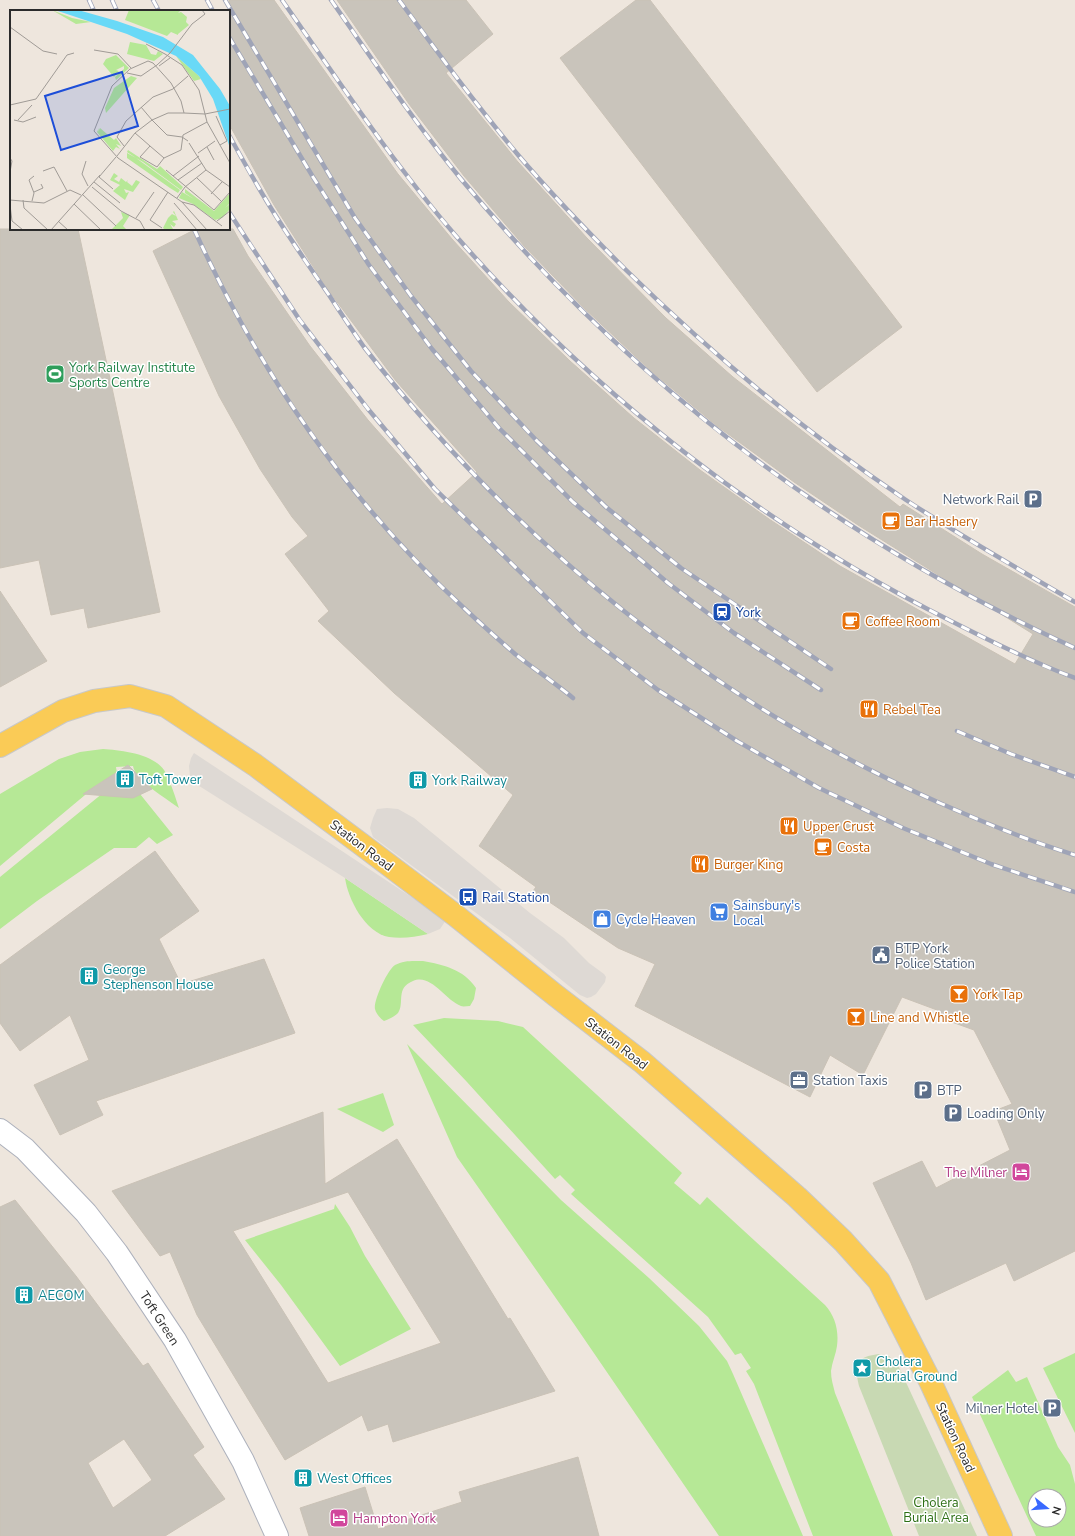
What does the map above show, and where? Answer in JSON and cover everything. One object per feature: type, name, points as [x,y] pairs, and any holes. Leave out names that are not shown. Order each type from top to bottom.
[{"type":"main road","name":"Station Road","points":[[0,746],[64,711],[94,701],[130,696],[166,706],[255,765],[455,915],[642,1062],[797,1196],[843,1241],[879,1281],[930,1381],[1002,1536]]},
{"type":"street","name":"Toft Green","points":[[0,1130],[25,1149],[86,1213],[117,1253],[182,1354],[243,1461],[277,1536]]},
{"type":"green space","points":[[103,749],[119,750],[136,754],[152,760],[159,765],[164,770],[168,778],[179,808],[145,783],[139,777],[133,766],[116,767],[117,773],[97,785],[0,866],[0,794],[59,759],[80,752]]},
{"type":"green space","points":[[103,793],[140,794],[173,835],[157,844],[149,837],[136,848],[114,848],[37,901],[0,929],[0,877]]},
{"type":"green space","points":[[345,878],[428,934],[394,938],[380,934],[372,929],[359,914],[354,905]]},
{"type":"green space","points":[[423,961],[446,966],[465,976],[476,988],[474,999],[470,1006],[461,1006],[455,1003],[432,984],[426,981],[413,981],[407,984],[402,992],[400,1009],[398,1013],[384,1021],[376,1013],[375,1005],[376,999],[389,972],[398,963]]},
{"type":"green space","points":[[444,1018],[498,1021],[523,1027],[682,1173],[674,1183],[700,1205],[707,1197],[825,1305],[836,1324],[837,1340],[831,1371],[835,1393],[893,1536],[813,1536],[754,1384],[746,1371],[751,1368],[741,1353],[735,1355],[708,1317],[571,1194],[575,1190],[560,1175],[555,1179],[413,1025]]},
{"type":"green space","points":[[407,1044],[561,1200],[649,1278],[699,1326],[727,1361],[803,1536],[719,1536],[574,1324],[457,1157]]},
{"type":"green space","points":[[383,1093],[394,1125],[383,1132],[337,1109]]},
{"type":"green space","points":[[335,1204],[350,1227],[365,1256],[411,1329],[340,1366],[281,1285],[245,1240],[334,1209]]},
{"type":"green space","points":[[1075,1353],[1075,1433],[1043,1368]]},
{"type":"green space","name":"Cholera Burial Area","points":[[879,1354],[889,1356],[898,1365],[977,1536],[919,1536],[859,1386],[857,1373],[858,1363],[865,1357]]},
{"type":"green space","points":[[1008,1370],[1016,1382],[1027,1377],[1058,1447],[1070,1465],[1075,1484],[1075,1536],[1036,1536],[1032,1528],[1067,1528],[1067,1488],[1027,1488],[1027,1516],[972,1397]]},
{"type":"shaded area","points":[[194,753],[446,920],[440,929],[428,934],[345,878],[196,784],[190,777],[189,766]]},
{"type":"shaded area","points":[[377,809],[398,809],[414,818],[530,913],[564,938],[589,963],[606,977],[605,982],[596,994],[587,998],[580,995],[510,938],[373,837],[370,828]]},
{"type":"building","points":[[229,0],[274,0],[398,174],[452,239],[509,302],[570,361],[634,418],[700,470],[769,519],[840,566],[1015,664],[1033,634],[858,525],[794,482],[717,426],[651,371],[585,309],[524,246],[464,176],[409,104],[337,0],[466,0],[493,34],[446,73],[518,162],[587,238],[666,318],[733,377],[900,507],[903,504],[982,554],[1075,607],[1075,1251],[1014,1281],[1006,1263],[926,1300],[911,1263],[873,1183],[922,1161],[936,1188],[1010,1150],[994,1111],[1012,1104],[974,1030],[938,1017],[937,1010],[902,997],[863,1075],[830,1055],[810,1097],[635,1006],[655,964],[618,948],[533,891],[536,887],[479,846],[513,795],[394,693],[318,621],[329,611],[285,554],[308,536],[292,517],[260,469],[219,396],[153,251],[194,230],[233,229],[248,256],[310,346],[368,420],[442,504],[477,472],[396,381],[326,287],[274,205],[230,126]]},
{"type":"building","points":[[636,0],[650,0],[902,327],[817,392],[560,58]]},
{"type":"building","name":"York Railway Institute Sports Centre","points":[[0,229],[78,230],[160,612],[88,628],[84,608],[51,615],[39,560],[0,568]]},
{"type":"building","points":[[0,591],[47,661],[0,687]]},
{"type":"building","name":"Toft Tower","points":[[128,765],[152,789],[133,798],[83,794]]},
{"type":"building","name":"George Stephenson House","points":[[155,851],[199,911],[159,939],[181,984],[264,959],[295,1033],[96,1101],[103,1115],[60,1135],[34,1085],[89,1060],[70,1015],[20,1051],[0,1023],[0,965]]},
{"type":"building","points":[[323,1112],[325,1184],[397,1139],[508,1319],[510,1318],[555,1391],[393,1442],[388,1424],[368,1431],[362,1415],[285,1460],[197,1315],[170,1252],[160,1256],[112,1191]],"holes":[[[348,1192],[441,1343],[328,1383],[233,1231]]]},
{"type":"building","points":[[15,1200],[76,1276],[143,1366],[148,1363],[204,1447],[193,1455],[225,1499],[165,1536],[0,1536],[0,1207]],"holes":[[[124,1439],[152,1480],[113,1508],[88,1463]]]},
{"type":"building","points":[[578,1457],[599,1536],[309,1536],[300,1508],[365,1487],[378,1529],[462,1502],[459,1492]]},
{"type":"railway","points":[[89,0],[94,10]]},
{"type":"railway","points":[[112,0],[117,10]]},
{"type":"railway","points":[[153,0],[158,10]]},
{"type":"railway","points":[[207,0],[212,10]]},
{"type":"railway","points":[[225,0],[355,218],[411,296],[471,371],[537,441],[606,507],[681,568],[831,669]]},
{"type":"railway","points":[[282,0],[388,150],[432,208],[509,294],[565,349],[623,402],[684,452],[747,499],[812,543],[880,583],[949,620],[1027,658],[1075,678]]},
{"type":"railway","points":[[331,0],[410,113],[461,179],[526,253],[595,323],[666,388],[741,449],[820,505],[901,557],[986,605],[1075,648]]},
{"type":"railway","points":[[399,0],[473,99],[532,171],[612,256],[692,332],[726,362],[832,448],[906,500],[1011,565],[1075,602]]},
{"type":"railway","points":[[230,39],[313,177],[369,265],[432,349],[499,428],[573,502],[668,583],[734,633],[821,690]]},
{"type":"railway","points":[[230,137],[254,180],[279,220],[346,321],[364,347],[423,419],[486,487],[554,551],[624,612],[699,667],[777,718],[858,764],[974,818],[1041,844],[1075,855]]},
{"type":"railway","points":[[230,214],[299,319],[368,409],[435,489],[583,633],[658,690],[737,741],[819,788],[903,828],[991,864],[1075,892]]},
{"type":"railway","points":[[194,230],[247,334],[310,432],[345,479],[383,525],[423,568],[465,609],[515,654],[573,698]]},
{"type":"railway","points":[[957,731],[1011,754],[1075,777]]},
{"type":"place","name":"York Railway Institute Sports Centre","points":[[55,374]]},
{"type":"place","name":"Network Rail","points":[[1033,499]]},
{"type":"place","name":"Bar Hashery","points":[[891,521]]},
{"type":"place","name":"York","points":[[722,612]]},
{"type":"place","name":"Coffee Room","points":[[851,621]]},
{"type":"place","name":"Rebel Tea","points":[[869,709]]},
{"type":"place","name":"Toft Tower","points":[[125,779]]},
{"type":"place","name":"York Railway","points":[[418,780]]},
{"type":"place","name":"Upper Crust","points":[[789,826]]},
{"type":"place","name":"Costa","points":[[823,847]]},
{"type":"place","name":"Burger King","points":[[700,864]]},
{"type":"place","name":"Rail Station","points":[[468,897]]},
{"type":"place","name":"Sainsbury's Local","points":[[719,912]]},
{"type":"place","name":"Cycle Heaven","points":[[602,919]]},
{"type":"place","name":"BTP York Police Station","points":[[881,955]]},
{"type":"place","name":"George Stephenson House","points":[[89,976]]},
{"type":"place","name":"York Tap","points":[[959,994]]},
{"type":"place","name":"Line and Whistle","points":[[856,1017]]},
{"type":"place","name":"Station Taxis","points":[[799,1080]]},
{"type":"place","name":"BTP","points":[[923,1090]]},
{"type":"place","name":"Loading Only","points":[[953,1113]]},
{"type":"place","name":"The Milner","points":[[1021,1172]]},
{"type":"place","name":"AECOM","points":[[24,1295]]},
{"type":"place","name":"Cholera Burial Ground","points":[[862,1368]]},
{"type":"place","name":"Milner Hotel","points":[[1052,1408]]},
{"type":"place","name":"West Offices","points":[[303,1478]]},
{"type":"place","name":"Hampton York","points":[[339,1518]]}]
